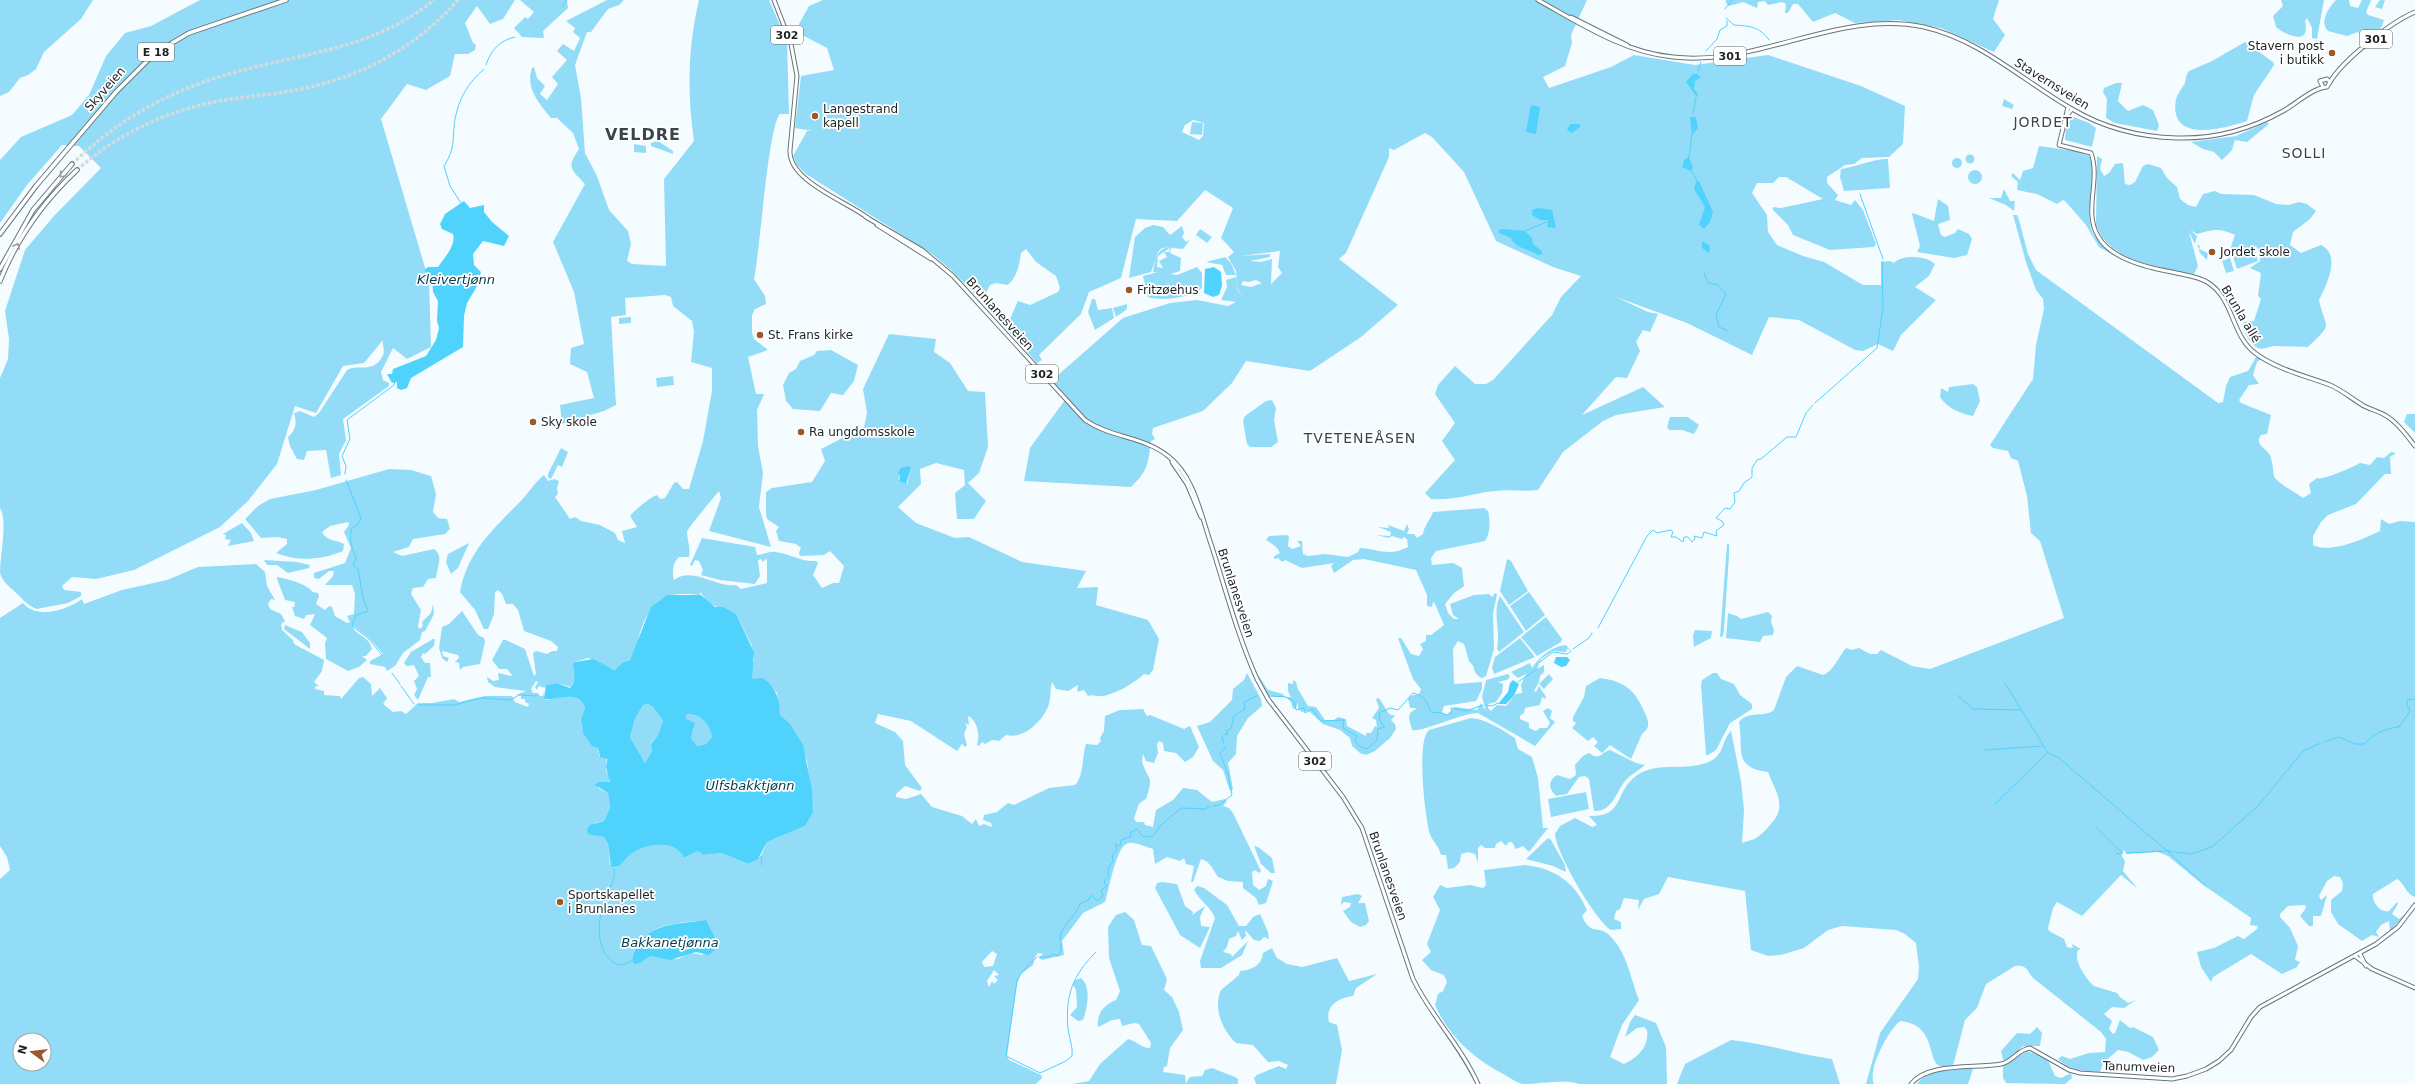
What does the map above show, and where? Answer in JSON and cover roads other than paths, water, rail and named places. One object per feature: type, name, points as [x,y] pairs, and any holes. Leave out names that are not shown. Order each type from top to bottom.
[{"type":"highway","name":"Skyveien","points":[[0,234],[27,198],[111,97],[149,57],[166,45],[194,31],[286,0]]},
{"type":"highway","points":[[0,269],[17,235],[33,210],[72,164]]},
{"type":"highway","points":[[0,281],[14,250],[30,225],[47,201],[77,170]]},
{"type":"main road","name":"Brunlanesveien","points":[[774,0],[792,48],[797,76],[797,94],[790,148],[791,162],[806,179],[938,263],[960,284],[1079,415],[1103,430],[1144,441],[1166,454],[1187,484],[1205,526],[1257,679],[1268,699],[1357,819],[1372,851],[1413,979],[1423,998],[1468,1064],[1478,1084]]},
{"type":"main road","name":"Stavernsveien","points":[[1538,0],[1602,36],[1632,48],[1674,57],[1711,58],[1744,53],[1860,25],[1888,24],[1918,26],[1946,34],[1985,52],[2068,107],[2104,124],[2134,133],[2157,137],[2196,138],[2227,133],[2263,121],[2308,96],[2322,86]]},
{"type":"main road","name":"301","points":[[2339,69],[2327,87],[2322,86],[2322,79],[2339,69],[2398,21],[2415,12]]},
{"type":"main road","points":[[2326,78],[2330,82]]},
{"type":"main road","points":[[2064,120],[2068,107]]},
{"type":"main road","points":[[2064,120],[2072,109]]},
{"type":"main road","name":"Brunla allé","points":[[2064,120],[2059,145],[2091,153],[2096,176],[2093,221],[2097,234],[2105,245],[2117,253],[2140,263],[2196,277],[2210,283],[2223,297],[2242,338],[2254,352],[2299,374],[2333,387],[2365,406],[2387,416],[2397,424],[2415,446]]},
{"type":"main road","name":"Tanumveien","points":[[1911,1084],[1919,1076],[1934,1071],[2004,1064],[2028,1048],[2036,1050],[2076,1072],[2172,1079],[2198,1073],[2227,1054],[2260,1007],[2360,954],[2395,930],[2415,905]]},
{"type":"main road","points":[[2360,954],[2366,966]]},
{"type":"main road","points":[[2355,956],[2366,966],[2415,988]]},
{"type":"water","points":[[1693,74],[1697,74],[1701,77],[1695,81],[1694,89],[1698,94],[1697,97],[1686,82]]},
{"type":"water","points":[[1531,105],[1540,107],[1536,134],[1526,132]]},
{"type":"water","points":[[1690,117],[1696,117],[1698,128],[1692,135]]},
{"type":"water","points":[[1570,124],[1579,124],[1581,126],[1572,133],[1567,130]]},
{"type":"water","points":[[1689,157],[1693,168],[1691,171],[1682,167],[1684,160]]},
{"type":"water","points":[[1699,181],[1713,212],[1710,222],[1704,229],[1699,225],[1705,207],[1694,189],[1696,182]]},
{"type":"water","name":"Kleivertjønn","points":[[464,201],[470,208],[484,205],[484,212],[492,222],[509,236],[504,246],[483,241],[473,254],[474,265],[481,272],[476,288],[467,303],[464,316],[463,347],[411,378],[407,388],[401,390],[397,388],[397,382],[392,383],[387,374],[392,374],[393,369],[426,356],[436,340],[439,328],[437,321],[438,301],[433,292],[432,279],[424,270],[428,267],[438,267],[449,252],[453,243],[453,234],[442,229],[440,224],[445,214]]},
{"type":"water","points":[[1538,208],[1552,210],[1556,228],[1547,227],[1549,220],[1540,220],[1532,215],[1532,210]]},
{"type":"water","points":[[1499,230],[1525,231],[1532,238],[1533,244],[1542,251],[1542,254],[1538,255],[1519,246],[1511,238],[1499,233]]},
{"type":"water","points":[[1702,241],[1710,246],[1709,253],[1702,248]]},
{"type":"water","points":[[1214,267],[1221,272],[1222,286],[1219,295],[1213,297],[1204,293],[1205,269]]},
{"type":"water","points":[[908,466],[911,468],[906,484],[899,481],[900,475],[898,473],[901,468]]},
{"type":"water","name":"Ulfsbakktjønn","points":[[667,595],[701,595],[715,607],[724,607],[736,614],[754,652],[752,679],[763,678],[771,686],[778,699],[780,715],[790,724],[803,745],[812,790],[813,812],[805,826],[767,842],[758,859],[748,864],[722,853],[703,855],[698,851],[684,858],[680,852],[667,845],[652,845],[637,850],[617,867],[611,867],[608,844],[604,837],[588,834],[587,829],[590,825],[604,821],[610,808],[608,793],[595,785],[598,782],[610,782],[606,767],[607,759],[600,757],[598,748],[592,746],[583,733],[581,720],[585,708],[582,702],[577,698],[572,697],[544,699],[546,685],[557,683],[570,688],[574,680],[575,674],[573,665],[575,662],[593,659],[615,670],[622,663],[630,660],[651,607]],"holes":[[[648,704],[653,707],[663,721],[658,735],[651,744],[652,751],[645,763],[630,737],[635,719],[643,705]],[[689,714],[705,721],[709,728],[712,737],[706,744],[697,746],[691,738],[695,723],[686,719],[686,715]]]},
{"type":"water","points":[[1556,657],[1567,657],[1570,660],[1566,666],[1561,667],[1554,663]]},
{"type":"water","points":[[1513,680],[1519,684],[1514,696],[1506,704],[1498,704],[1508,692],[1510,683]]},
{"type":"water","name":"Bakkanetjønna","points":[[706,920],[719,946],[709,955],[696,952],[670,960],[650,956],[640,963],[634,964],[632,960],[636,948],[643,938],[651,932],[671,925]]},
{"type":"waterway","points":[[562,6],[567,0]]},
{"type":"waterway","points":[[1725,9],[1732,0]]},
{"type":"waterway","points":[[1726,18],[1734,25],[1749,26],[1757,29],[1769,40]]},
{"type":"waterway","points":[[1706,51],[1717,39],[1720,30],[1727,26],[1727,21]]},
{"type":"waterway","points":[[486,65],[490,55],[500,43],[515,37]]},
{"type":"waterway","points":[[1698,71],[1701,62]]},
{"type":"waterway","points":[[461,203],[450,186],[444,166],[452,148],[455,119],[459,104],[469,85],[484,69]]},
{"type":"waterway","points":[[1693,114],[1696,97]]},
{"type":"waterway","points":[[1689,157],[1692,134]]},
{"type":"waterway","points":[[1692,171],[1697,181]]},
{"type":"waterway","points":[[1860,194],[1883,259]]},
{"type":"waterway","points":[[1525,231],[1549,221]]},
{"type":"waterway","points":[[1815,403],[1877,348],[1883,308],[1882,261]]},
{"type":"waterway","points":[[1704,273],[1708,283],[1718,285],[1726,294],[1716,315],[1719,327],[1728,331]]},
{"type":"waterway","points":[[345,474],[346,466],[342,456],[350,439],[347,420],[394,385],[395,382]]},
{"type":"waterway","points":[[1598,628],[1647,536],[1653,530],[1657,533],[1671,530],[1673,532],[1671,537],[1676,537],[1683,542],[1684,537],[1688,537],[1692,542],[1695,539],[1694,536],[1702,538],[1704,532],[1717,536],[1716,531],[1724,525],[1722,521],[1716,518],[1725,508],[1730,509],[1735,502],[1734,493],[1739,491],[1744,483],[1752,477],[1752,468],[1757,460],[1761,459],[1787,437],[1796,437],[1806,413],[1813,405]]},
{"type":"waterway","points":[[346,480],[361,518],[358,524],[352,528],[350,538],[356,557],[353,565],[358,569],[363,598],[368,611],[356,615],[352,626],[368,638],[382,655]]},
{"type":"waterway","points":[[1573,649],[1589,638],[1592,633]]},
{"type":"waterway","points":[[1540,662],[1553,652],[1567,654],[1571,651]]},
{"type":"waterway","points":[[1518,682],[1537,669]]},
{"type":"waterway","points":[[392,673],[400,684]]},
{"type":"waterway","points":[[2005,683],[2048,753],[2059,758],[2146,833]]},
{"type":"waterway","points":[[401,686],[414,704]]},
{"type":"waterway","points":[[1273,696],[1286,697],[1294,701],[1296,710],[1304,708],[1305,713],[1312,709],[1321,721],[1344,720],[1343,728],[1357,736],[1355,740],[1359,746],[1367,749],[1377,740],[1378,729],[1385,727],[1380,721],[1379,713],[1390,708],[1398,710],[1413,693],[1426,701],[1432,713],[1438,712],[1447,715],[1452,712],[1451,708],[1466,711],[1483,705]]},
{"type":"waterway","points":[[418,705],[454,705],[481,698],[510,700],[519,695],[537,696]]},
{"type":"waterway","points":[[1957,695],[1973,709],[2021,710]]},
{"type":"waterway","points":[[1224,743],[1222,737],[1225,734],[1227,735],[1227,730],[1231,729],[1234,716],[1245,709],[1244,702],[1257,696]]},
{"type":"waterway","points":[[2324,742],[2339,737],[2355,744],[2365,744],[2368,740],[2380,732],[2399,727],[2410,711],[2407,705],[2407,700],[2415,699]]},
{"type":"waterway","points":[[1486,705],[1492,706],[1498,703]]},
{"type":"waterway","points":[[2175,852],[2191,854],[2212,847],[2258,806],[2303,751],[2321,743]]},
{"type":"waterway","points":[[1213,806],[1219,805],[1232,795],[1228,774],[1220,754],[1226,746]]},
{"type":"waterway","points":[[1985,750],[2042,746]]},
{"type":"waterway","points":[[1995,804],[2047,753]]},
{"type":"waterway","points":[[1108,878],[1108,869],[1113,861],[1112,855],[1117,849],[1115,844],[1120,846],[1121,840],[1131,837],[1130,833],[1137,829],[1143,837],[1153,836],[1161,825],[1181,808],[1205,809],[1210,806]]},
{"type":"waterway","points":[[2096,827],[2122,853]]},
{"type":"waterway","points":[[2147,834],[2166,850],[2173,852]]},
{"type":"waterway","points":[[2166,850],[2207,887]]},
{"type":"waterway","points":[[2126,853],[2165,851]]},
{"type":"waterway","points":[[2116,854],[2121,853]]},
{"type":"waterway","points":[[761,856],[762,865]]},
{"type":"waterway","points":[[614,868],[614,878],[602,908],[599,930],[601,946],[604,953],[619,965],[628,963],[632,960]]},
{"type":"waterway","points":[[1060,941],[1062,930],[1078,909],[1080,904],[1089,900],[1091,895],[1096,900],[1099,900],[1103,895],[1101,890],[1107,886],[1104,882],[1106,879]]},
{"type":"waterway","points":[[1039,957],[1048,957],[1053,954],[1058,956],[1061,950],[1061,943]]},
{"type":"waterway","points":[[1037,957],[1023,971],[1017,981],[1006,1056],[1040,1073],[1066,1061],[1072,1056],[1067,1016],[1069,996],[1076,977],[1096,952]]},
{"type":"tunnel","points":[[72,164],[105,135],[141,111],[180,91],[250,68],[332,49],[358,41],[384,31],[410,17],[434,0]]},
{"type":"tunnel","points":[[77,170],[94,156],[130,133],[169,115],[210,103],[315,86],[356,73],[393,54],[428,30],[458,0]]},
{"type":"place","name":"Stavern post i butikk","points":[[2332,53]]},
{"type":"place","name":"Langestrand kapell","points":[[815,116]]},
{"type":"place","name":"Jordet skole","points":[[2212,252]]},
{"type":"place","name":"Fritzøehus","points":[[1129,290]]},
{"type":"place","name":"St. Frans kirke","points":[[760,335]]},
{"type":"place","name":"Sky skole","points":[[533,422]]},
{"type":"place","name":"Ra ungdomsskole","points":[[801,432]]},
{"type":"place","name":"Sportskapellet i Brunlanes","points":[[560,902]]},
{"type":"district","name":"JORDET","points":[[2043,122]]},
{"type":"district","name":"VELDRE","points":[[643,134]]},
{"type":"district","name":"SOLLI","points":[[2304,153]]},
{"type":"district","name":"TVETENEÅSEN","points":[[1360,438]]}]
